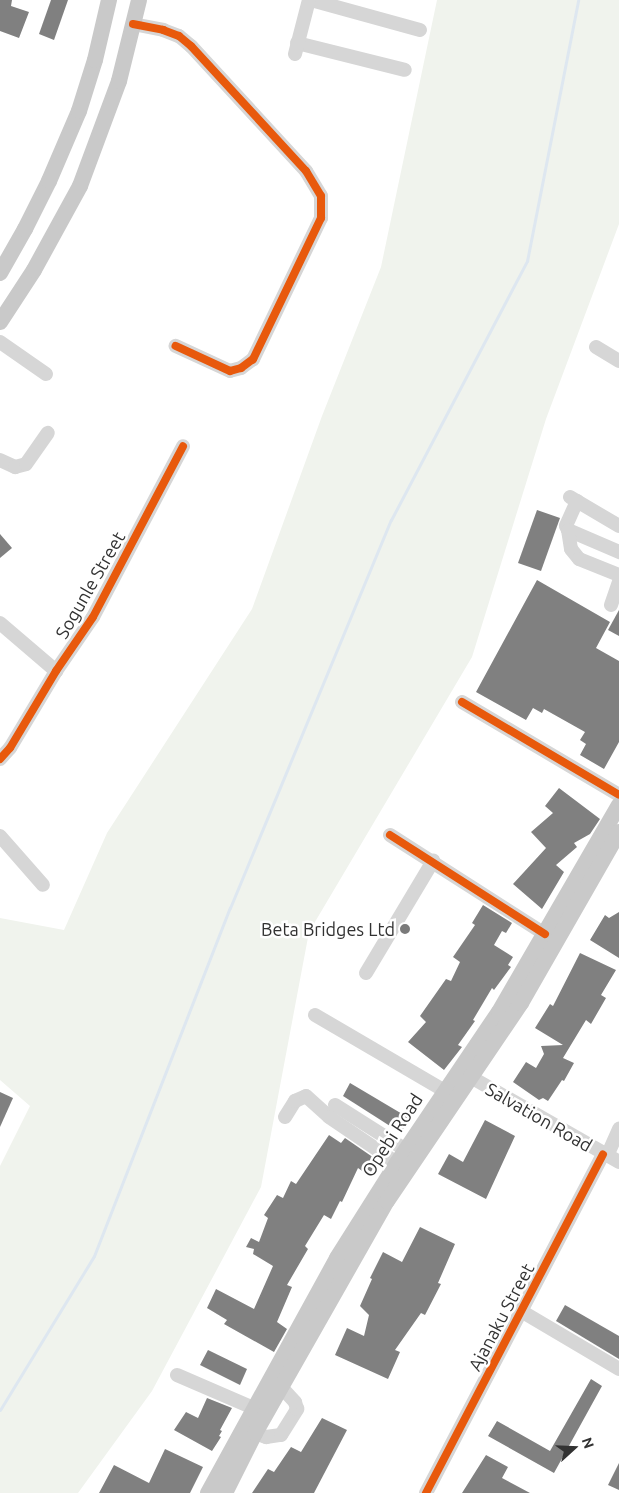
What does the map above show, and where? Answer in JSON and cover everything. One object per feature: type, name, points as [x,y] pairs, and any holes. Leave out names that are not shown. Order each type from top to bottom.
[{"type":"main road","points":[[0,273],[26,230],[79,111],[95,60],[109,0]]},
{"type":"main road","points":[[0,322],[34,270],[80,186],[108,116],[139,0]]},
{"type":"main road","name":"Opebi Road","points":[[225,1493],[255,1433],[387,1201],[465,1074],[619,805]]},
{"type":"main road","name":"Opebi Road","points":[[208,1493],[337,1258],[401,1156],[445,1091],[465,1074],[521,1002],[619,832]]},
{"type":"street","points":[[405,70],[296,48],[310,0],[420,30]]},
{"type":"street","points":[[133,24],[164,30],[179,36],[191,46],[306,171],[321,196],[321,218],[253,359],[241,368],[230,371],[176,346]]},
{"type":"street","points":[[0,342],[46,374]]},
{"type":"street","points":[[596,347],[619,361]]},
{"type":"street","points":[[0,460],[15,467],[26,464],[48,433]]},
{"type":"street","name":"Sogunle Street","points":[[0,759],[10,748],[56,671],[93,618],[183,446]]},
{"type":"street","points":[[619,526],[573,499],[566,526],[571,549],[579,559],[619,575]]},
{"type":"street","points":[[568,530],[619,552]]},
{"type":"street","points":[[611,605],[619,582]]},
{"type":"street","points":[[0,623],[56,671]]},
{"type":"street","points":[[462,702],[619,795]]},
{"type":"street","points":[[390,834],[545,934]]},
{"type":"street","points":[[0,836],[43,885]]},
{"type":"street","points":[[366,973],[433,861]]},
{"type":"street","points":[[315,1015],[445,1091]]},
{"type":"street","name":"Salvation Road","points":[[465,1074],[610,1157]]},
{"type":"street","points":[[285,1117],[295,1100],[306,1096],[329,1117],[401,1156]]},
{"type":"street","points":[[335,1105],[401,1156]]},
{"type":"street","name":"Ajanaku Street","points":[[426,1493],[521,1311],[610,1157],[619,1130]]},
{"type":"street","points":[[521,1311],[619,1369]]},
{"type":"street","points":[[177,1375],[256,1408]]},
{"type":"street","points":[[255,1433],[266,1437],[280,1435],[297,1408],[295,1402],[281,1387]]},
{"type":"shaded area","points":[[437,0],[619,0],[619,224],[546,419],[472,657],[309,932],[261,1187],[152,1391],[78,1493],[0,1493],[0,1166],[30,1106],[0,1080],[0,918],[64,930],[107,833],[252,609],[322,416],[381,267]]},
{"type":"building","points":[[0,0],[12,0],[11,6],[29,12],[19,38],[0,31]]},
{"type":"building","points":[[51,0],[68,0],[54,40],[39,34]]},
{"type":"building","points":[[537,510],[560,518],[541,571],[518,563]]},
{"type":"building","points":[[0,534],[12,548],[0,558]]},
{"type":"building","points":[[537,580],[610,622],[596,648],[619,661],[619,742],[604,769],[580,755],[586,744],[580,740],[585,732],[544,709],[542,713],[533,708],[526,720],[476,692]]},
{"type":"building","points":[[619,610],[619,636],[608,630]]},
{"type":"building","points":[[559,788],[600,819],[590,834],[574,843],[577,847],[556,865],[564,872],[542,909],[513,884],[546,848],[531,832],[553,813],[545,806]]},
{"type":"building","points":[[483,905],[512,923],[506,933],[502,931],[494,945],[513,957],[508,965],[511,967],[494,990],[492,988],[473,1020],[475,1021],[458,1045],[462,1047],[444,1070],[408,1042],[426,1022],[420,1016],[446,979],[451,981],[460,962],[453,957],[475,925],[472,923]]},
{"type":"building","points":[[619,912],[619,958],[590,940],[605,915],[609,918]]},
{"type":"building","points":[[580,953],[616,970],[601,995],[606,998],[591,1024],[586,1020],[563,1058],[574,1063],[564,1081],[562,1080],[548,1101],[543,1098],[539,1100],[513,1082],[526,1062],[536,1068],[544,1054],[541,1046],[563,1045],[535,1028],[550,1004],[553,1006]]},
{"type":"building","points":[[350,1083],[409,1118],[401,1133],[343,1096]]},
{"type":"building","points":[[0,1092],[13,1098],[0,1127]]},
{"type":"building","points":[[485,1120],[515,1136],[486,1199],[438,1174],[449,1154],[463,1162]]},
{"type":"building","points":[[329,1135],[341,1143],[345,1138],[377,1160],[369,1176],[358,1168],[342,1202],[340,1201],[331,1219],[324,1215],[305,1246],[308,1249],[287,1285],[292,1287],[277,1322],[287,1329],[274,1352],[224,1324],[227,1320],[207,1308],[216,1289],[254,1309],[273,1266],[253,1254],[254,1249],[246,1247],[251,1238],[259,1242],[268,1218],[264,1215],[277,1195],[283,1198],[291,1181],[296,1184]]},
{"type":"building","points":[[420,1227],[455,1244],[438,1283],[441,1284],[425,1315],[421,1313],[395,1350],[400,1352],[388,1379],[335,1355],[347,1328],[364,1336],[369,1315],[360,1306],[372,1279],[370,1278],[383,1252],[402,1262]]},
{"type":"building","points":[[565,1305],[619,1336],[619,1359],[556,1321]]},
{"type":"building","points":[[208,1350],[247,1369],[240,1385],[200,1365]]},
{"type":"building","points":[[591,1379],[602,1386],[554,1473],[488,1436],[497,1421],[550,1451]]},
{"type":"building","points":[[207,1398],[232,1408],[220,1430],[222,1431],[219,1436],[221,1437],[212,1451],[174,1430],[186,1412],[198,1418]]},
{"type":"building","points":[[322,1418],[347,1430],[314,1493],[252,1493],[268,1469],[274,1472],[291,1447],[301,1452]]},
{"type":"building","points":[[165,1449],[203,1467],[190,1493],[99,1493],[114,1465],[149,1483]]},
{"type":"building","points":[[486,1455],[508,1467],[502,1478],[530,1493],[462,1493]]},
{"type":"building","points":[[619,1463],[619,1490],[608,1485]]},
{"type":"waterway","points":[[0,1410],[94,1256],[230,908],[391,520],[527,261],[578,0]]},
{"type":"cycle path","points":[[133,24],[163,30],[179,36],[191,46],[306,171],[321,196],[321,218],[253,359],[241,368],[230,371],[176,346]]},
{"type":"cycle path","points":[[0,759],[10,748],[56,671],[93,617],[183,446]]},
{"type":"cycle path","points":[[462,702],[619,795]]},
{"type":"cycle path","points":[[390,835],[545,934]]},
{"type":"cycle path","points":[[426,1493],[603,1154]]},
{"type":"place","name":"Beta Bridges Ltd","points":[[405,929]]}]
